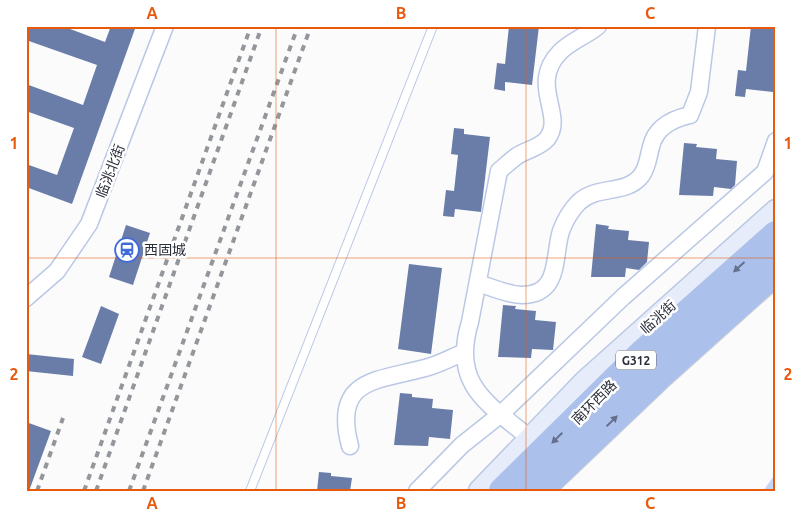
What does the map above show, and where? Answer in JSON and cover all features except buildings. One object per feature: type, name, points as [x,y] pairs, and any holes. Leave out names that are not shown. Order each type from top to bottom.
[{"type":"highway","name":"南环西路","points":[[503,491],[642,354],[776,235]]},
{"type":"highway","name":"南环西路","points":[[538,491],[662,373],[776,271]]},
{"type":"street","name":"临洮北街","points":[[26,298],[56,271],[89,224],[165,26]]},
{"type":"street","points":[[531,439],[480,397],[470,380],[464,352],[464,341],[478,284],[499,171],[517,156],[546,140],[553,121],[552,110],[547,102],[546,84],[550,68],[558,53],[571,42],[587,35],[598,26]]},
{"type":"street","points":[[478,284],[520,295],[536,292],[549,282],[554,272],[561,232],[568,215],[581,200],[597,192],[626,187],[634,182],[647,167],[651,145],[657,134],[666,124],[677,118],[690,115],[699,92],[707,26]]},
{"type":"street","points":[[417,491],[462,445],[501,414],[623,297],[765,172],[776,141]]},
{"type":"street","name":"临洮街","points":[[480,491],[586,382],[776,211]]},
{"type":"street","points":[[350,446],[346,430],[346,414],[351,399],[360,386],[384,376],[427,368],[464,352]]},
{"type":"lane","points":[[250,491],[433,26]]},
{"type":"shaded area","points":[[776,473],[776,491],[763,491]]},
{"type":"railway","points":[[84,491],[251,26]]},
{"type":"railway","points":[[96,491],[262,26]]},
{"type":"railway","points":[[129,491],[298,26]]},
{"type":"railway","points":[[143,491],[311,26]]},
{"type":"railway","points":[[37,491],[63,418]]},
{"type":"place","name":"西固城","points":[[127,250]]}]
